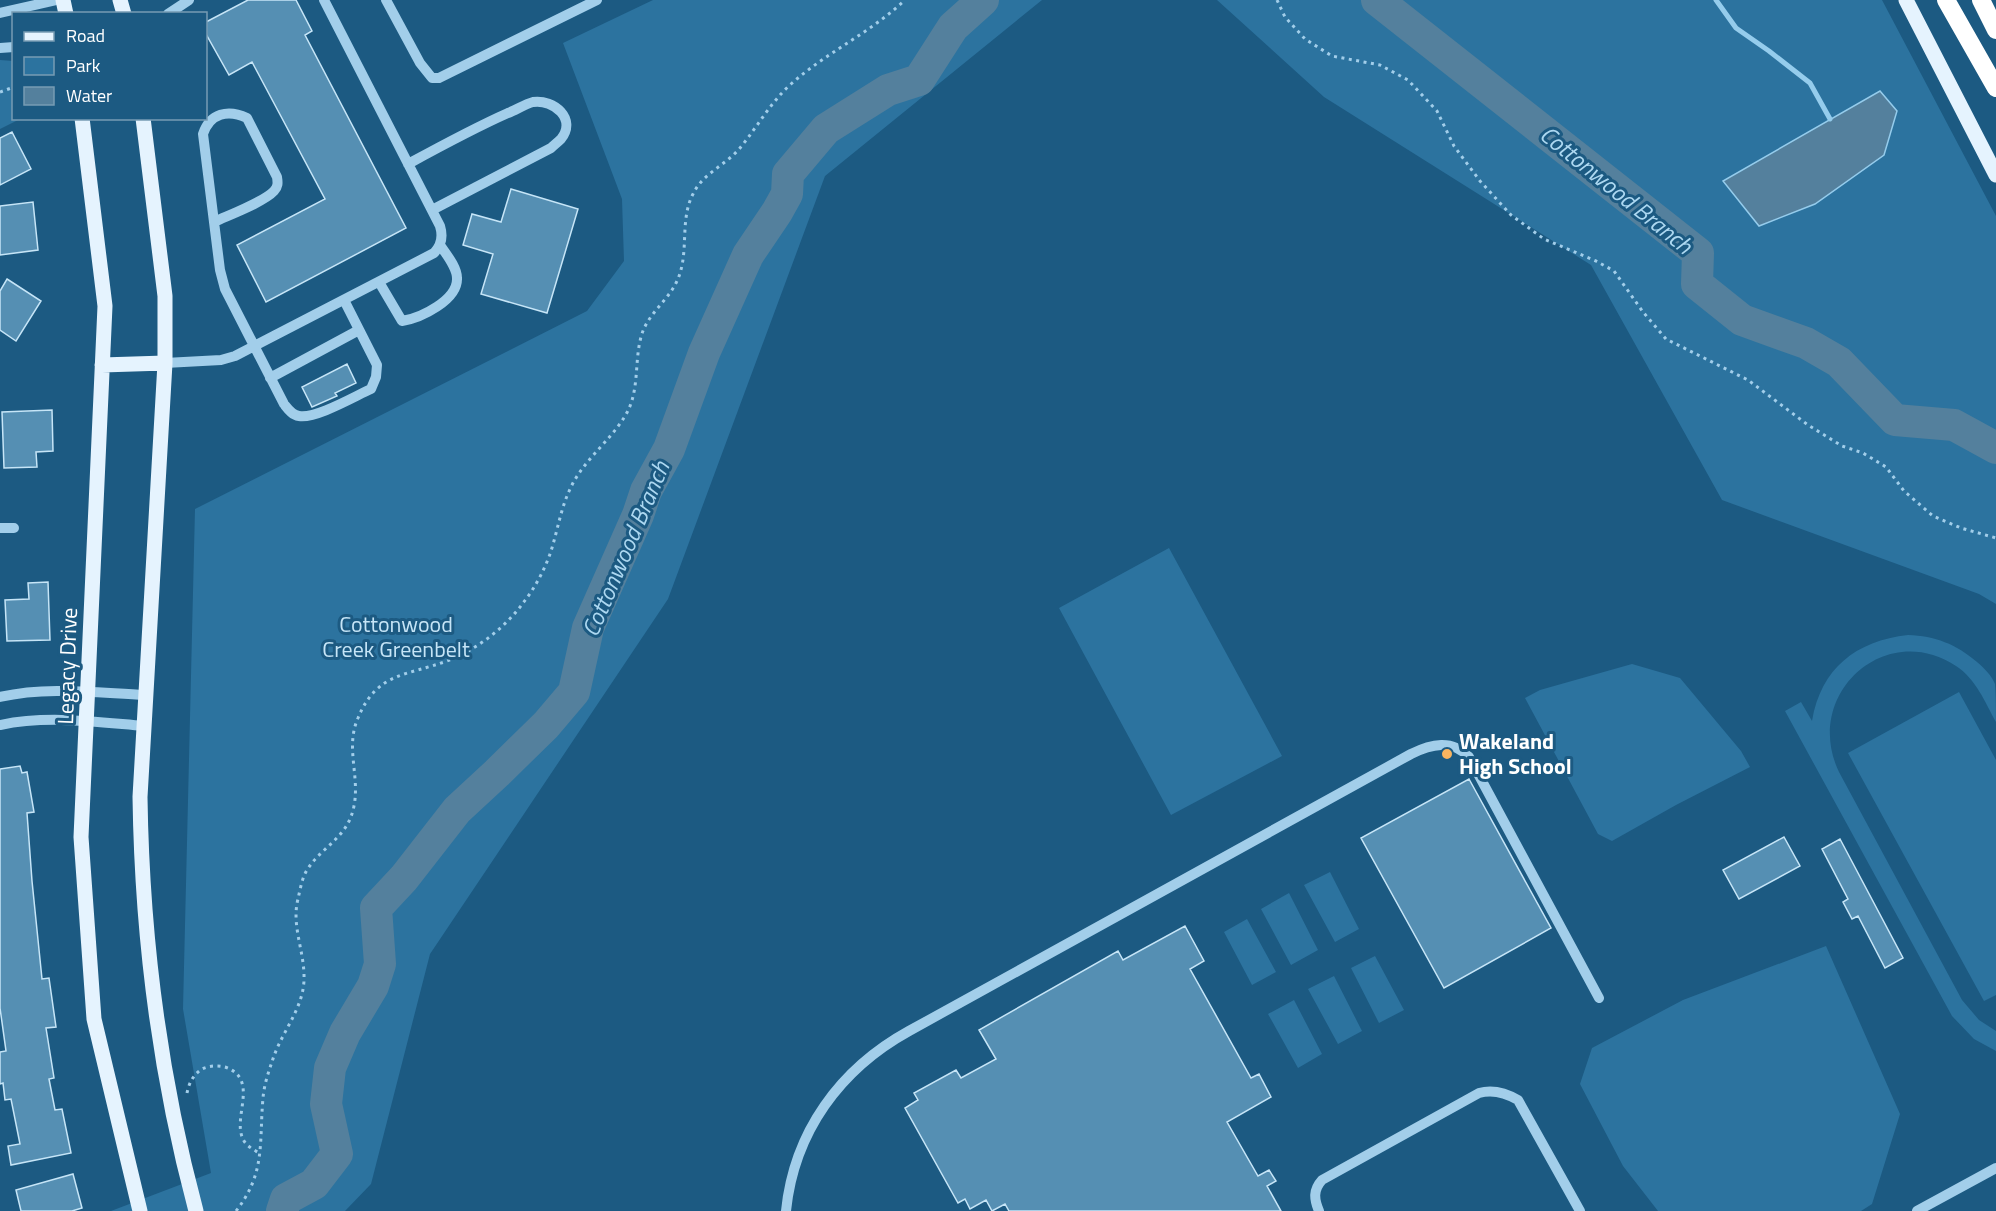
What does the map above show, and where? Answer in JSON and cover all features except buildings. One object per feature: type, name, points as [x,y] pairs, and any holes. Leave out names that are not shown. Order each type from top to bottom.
[{"type":"highway","points":[[1946,0],[1996,88]]},
{"type":"highway","points":[[1981,0],[1996,30]]},
{"type":"main road","points":[[1906,0],[1996,175]]},
{"type":"main road","name":"Legacy Drive","points":[[82,120],[105,306],[81,837],[94,1019],[140,1211]]},
{"type":"main road","points":[[143,120],[165,296],[165,363],[145,695],[140,797],[141,848],[150,962],[172,1110],[196,1211]]},
{"type":"main road","points":[[102,365],[165,363]]},
{"type":"street","points":[[0,14],[57,0]]},
{"type":"street","points":[[171,12],[189,0]]},
{"type":"street","points":[[165,363],[221,360],[235,356],[434,253],[440,245],[442,233],[432,210],[324,0]]},
{"type":"street","points":[[386,0],[420,63],[432,78],[440,78],[597,0]]},
{"type":"street","points":[[408,164],[481,125],[533,102],[548,103],[559,107],[564,115],[566,126],[562,138],[550,148],[432,210]]},
{"type":"street","points":[[214,222],[267,196],[276,189],[278,183],[247,118],[238,113],[228,112],[212,120],[203,134],[214,222],[225,289],[284,404],[290,412],[299,416],[314,415],[372,388],[377,365],[344,300]]},
{"type":"street","points":[[379,282],[402,321],[415,319],[432,311],[454,291],[457,277],[448,256],[440,245]]},
{"type":"street","points":[[270,378],[359,330]]},
{"type":"street","points":[[0,528],[14,528]]},
{"type":"street","points":[[0,697],[31,692],[145,695]]},
{"type":"street","points":[[0,725],[53,718],[144,726]]},
{"type":"street","points":[[786,1211],[790,1179],[812,1122],[839,1085],[875,1051],[909,1030],[1411,754],[1429,747],[1454,746],[1469,757],[1599,998]]},
{"type":"street","points":[[1318,1211],[1315,1193],[1316,1186],[1322,1180],[1479,1094],[1494,1091],[1518,1100],[1580,1211]]},
{"type":"street","points":[[1917,1211],[1996,1168]]},
{"type":"path","points":[[236,1211],[244,1201],[258,1170],[261,1154],[263,1095],[273,1057],[299,1005],[304,984],[304,964],[296,923],[296,903],[306,871],[342,834],[353,811],[357,789],[351,742],[355,723],[365,702],[377,687],[398,676],[448,660],[477,645],[504,625],[523,604],[539,578],[551,551],[560,514],[572,484],[627,414],[636,388],[642,335],[651,315],[677,282],[686,250],[687,209],[694,192],[706,176],[727,161],[741,147],[772,103],[789,85],[819,61],[860,36],[891,13],[904,0]]},
{"type":"path","points":[[1277,0],[1286,17],[1305,39],[1332,56],[1380,66],[1408,80],[1437,111],[1454,146],[1480,181],[1511,215],[1544,239],[1614,271],[1643,312],[1666,339],[1748,380],[1808,425],[1842,446],[1863,453],[1886,467],[1904,491],[1933,516],[1961,528],[1996,538]]},
{"type":"path","points":[[186,1097],[197,1072],[205,1067],[221,1066],[237,1074],[242,1082],[243,1093],[241,1134],[248,1146],[261,1154]]},
{"type":"green space","name":"Cottonwood Creek Greenbelt","points":[[653,0],[1042,0],[825,176],[668,599],[430,954],[371,1184],[345,1211],[111,1211],[211,1173],[183,1009],[195,509],[587,311],[624,261],[622,199],[563,43]]},
{"type":"green space","points":[[1217,0],[1882,0],[1996,216],[1996,604],[1979,594],[1722,500],[1591,265],[1324,97]]},
{"type":"green space","points":[[0,60],[12,61],[12,120],[18,120],[0,129]]},
{"type":"green space","points":[[1169,548],[1282,756],[1171,815],[1059,608]]},
{"type":"green space","points":[[1908,635],[1945,642],[1961,650],[1982,667],[1995,684],[1996,722],[1975,684],[1963,671],[1929,654],[1903,652],[1878,659],[1857,672],[1841,692],[1832,716],[1830,743],[1839,772],[1962,1000],[1979,1020],[1996,1031],[1996,1051],[1974,1039],[1952,1016],[1785,711],[1801,702],[1812,721],[1823,686],[1844,660],[1872,644]]},
{"type":"green space","points":[[1632,664],[1680,678],[1741,751],[1750,767],[1612,841],[1598,834],[1525,698],[1540,690]]},
{"type":"green space","points":[[1959,692],[1996,760],[1996,995],[1984,1001],[1848,753]]},
{"type":"green space","points":[[1330,872],[1359,929],[1335,942],[1304,885]]},
{"type":"green space","points":[[1289,893],[1318,950],[1291,965],[1261,909]]},
{"type":"green space","points":[[1247,919],[1276,972],[1252,985],[1224,932]]},
{"type":"green space","points":[[1826,946],[1900,1114],[1872,1204],[1861,1211],[1658,1211],[1623,1166],[1580,1084],[1592,1048],[1683,1000]]},
{"type":"green space","points":[[1375,956],[1404,1010],[1379,1023],[1351,968]]},
{"type":"green space","points":[[1334,976],[1362,1031],[1338,1044],[1308,989]]},
{"type":"green space","points":[[1294,1000],[1322,1054],[1298,1068],[1268,1014]]},
{"type":"water","points":[[1880,91],[1897,111],[1884,155],[1815,204],[1759,226],[1723,181]]},
{"type":"waterway","name":"Cottonwood Branch","points":[[282,1211],[286,1199],[314,1184],[337,1154],[326,1104],[330,1068],[345,1033],[373,986],[380,964],[376,908],[404,878],[457,810],[546,725],[574,692],[588,628],[638,515],[646,491],[669,449],[704,353],[748,255],[787,194],[788,174],[826,129],[888,90],[919,80],[953,27],[983,0]]},
{"type":"waterway","name":"Cottonwood Branch","points":[[1377,0],[1698,253],[1697,284],[1742,320],[1806,343],[1839,362],[1895,420],[1954,425],[1996,448]]},
{"type":"waterway","points":[[1716,0],[1736,28],[1810,83],[1830,119]]},
{"type":"place","name":"Wakeland High School","points":[[1447,754]]}]
